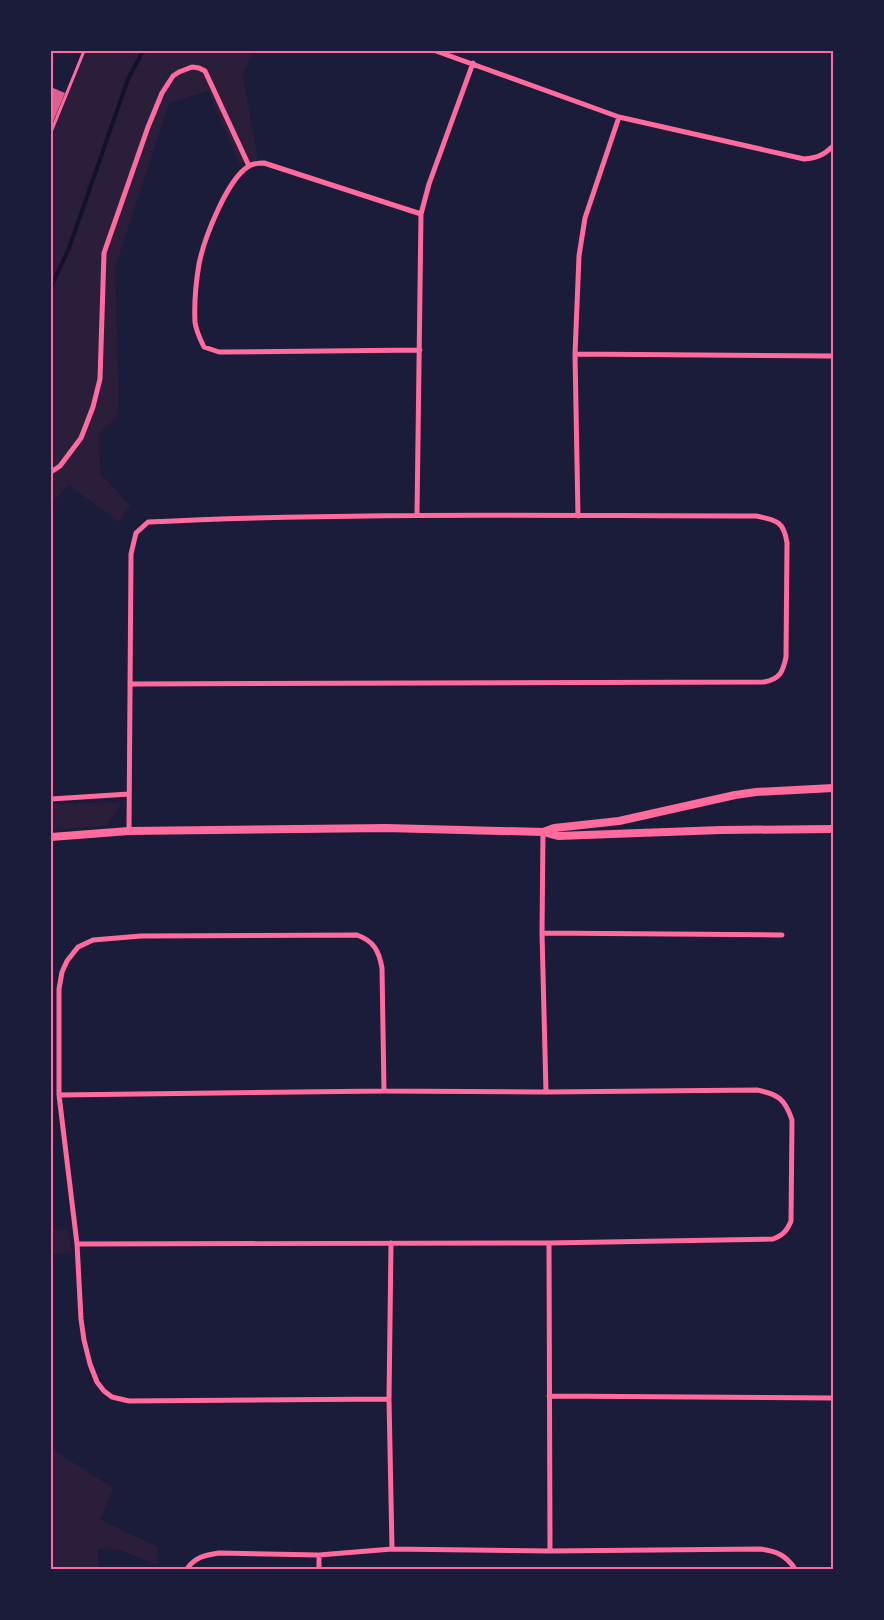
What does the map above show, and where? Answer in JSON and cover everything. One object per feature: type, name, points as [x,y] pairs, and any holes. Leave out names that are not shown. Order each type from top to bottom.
[{"type":"street","points":[[436,51],[619,117],[804,159],[823,155],[833,146]]},
{"type":"street","points":[[417,515],[421,214],[429,184],[473,63]]},
{"type":"street","points":[[51,472],[60,466],[80,438],[93,407],[100,379],[104,253],[148,127],[162,94],[173,76],[192,67],[205,71],[249,166]]},
{"type":"street","points":[[578,516],[575,354],[579,256],[585,218],[619,117]]},
{"type":"street","points":[[420,350],[230,353],[212,351],[204,347],[197,332],[195,322],[196,283],[206,242],[224,197],[236,178],[255,163],[264,163],[421,214]]},
{"type":"street","points":[[575,354],[833,356]]},
{"type":"street","points":[[129,831],[129,794],[131,554],[136,533],[148,522],[417,515],[756,516],[770,519],[782,525],[786,532],[786,657],[784,667],[773,680],[764,682],[130,684]]},
{"type":"street","points":[[543,832],[554,828],[619,821],[735,795],[833,788]]},
{"type":"street","points":[[51,798],[129,794]]},
{"type":"street","points":[[51,837],[129,831],[386,828],[543,832],[558,836],[833,828]]},
{"type":"street","points":[[543,832],[542,933],[546,1092]]},
{"type":"street","points":[[542,933],[782,935]]},
{"type":"street","points":[[384,1091],[382,968],[380,955],[374,945],[366,938],[346,934],[141,936],[94,940],[78,947],[67,960],[62,972],[59,989],[59,1095],[77,1244],[81,1319],[90,1364],[97,1382],[112,1397],[129,1401],[389,1399]]},
{"type":"street","points":[[59,1095],[384,1091],[757,1090],[773,1093],[782,1100],[788,1108],[792,1120],[791,1221],[782,1235],[773,1239],[549,1243],[77,1244]]},
{"type":"street","points":[[391,1243],[389,1399],[392,1549]]},
{"type":"street","points":[[549,1243],[550,1551]]},
{"type":"street","points":[[549,1396],[833,1398]]},
{"type":"street","points":[[186,1569],[194,1560],[204,1555],[219,1553],[319,1555],[392,1549],[550,1551],[760,1549],[775,1551],[786,1557],[795,1569]]},
{"type":"street","points":[[319,1555],[319,1569]]},
{"type":"lane","points":[[51,132],[84,51]]},
{"type":"shaded area","points":[[83,51],[253,51],[243,77],[258,160],[239,163],[208,91],[169,103],[115,268],[119,415],[99,434],[100,473],[130,505],[119,522],[69,485],[51,504],[51,137]]},
{"type":"shaded area","points":[[122,802],[107,826],[51,830],[51,804]]},
{"type":"shaded area","points":[[51,1230],[67,1230],[73,1253],[51,1254]]},
{"type":"shaded area","points":[[51,1448],[113,1488],[101,1520],[158,1547],[157,1565],[120,1550],[98,1549],[98,1569],[51,1569]]},
{"type":"building","points":[[51,87],[65,93],[51,127]]},
{"type":"waterway","points":[[51,287],[69,248],[128,79],[143,51]]}]
